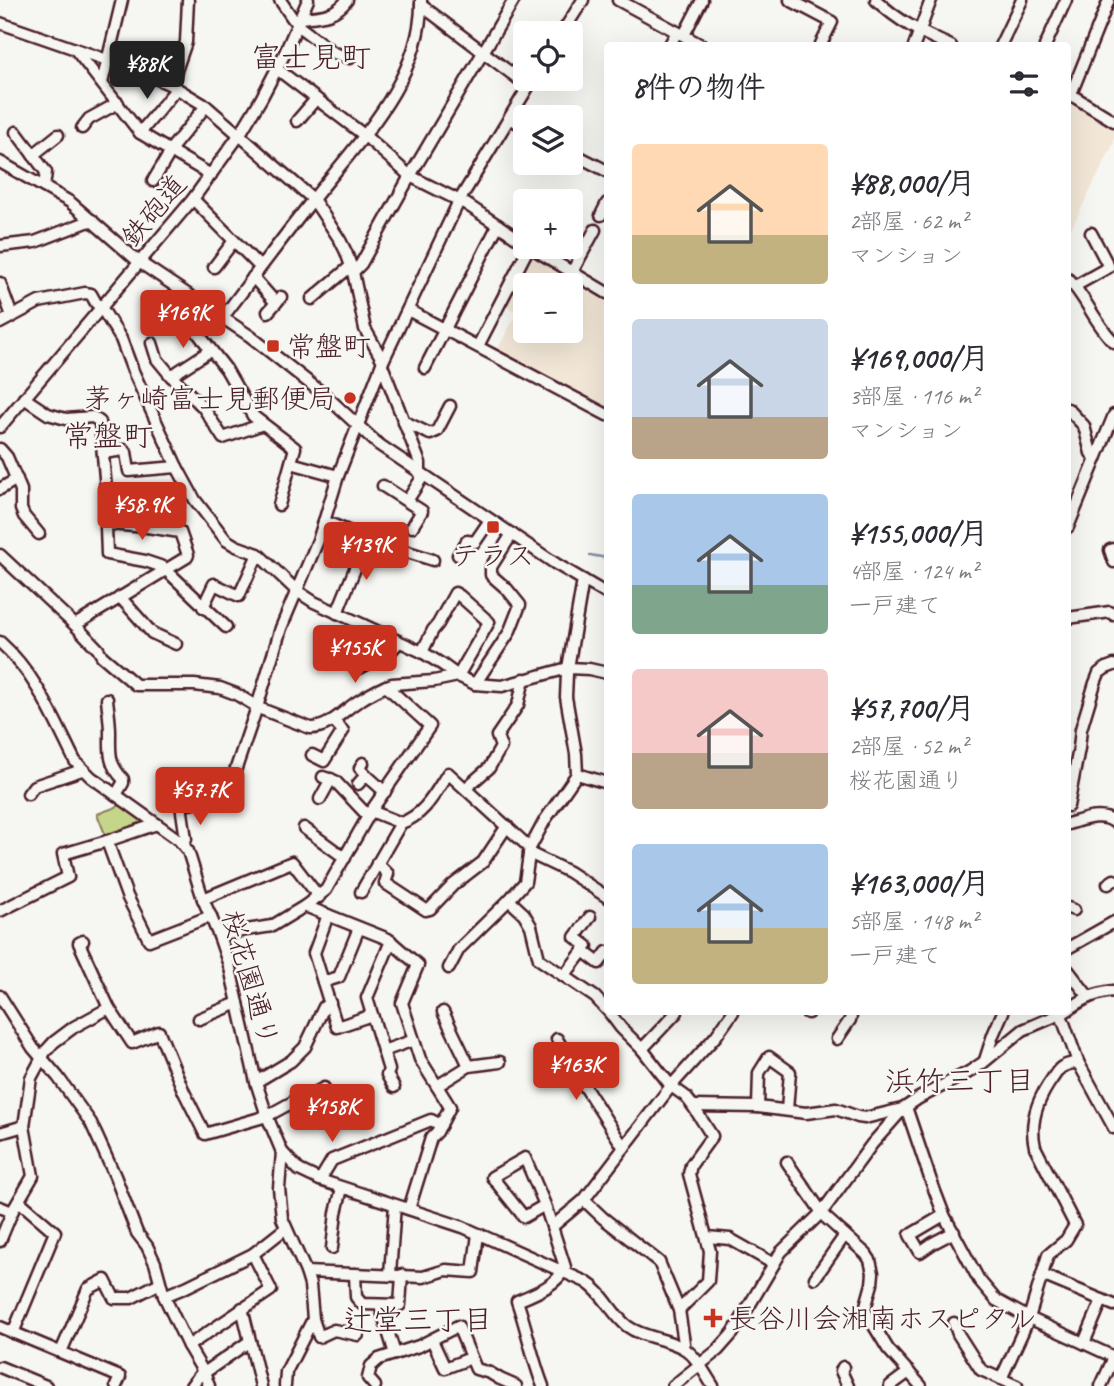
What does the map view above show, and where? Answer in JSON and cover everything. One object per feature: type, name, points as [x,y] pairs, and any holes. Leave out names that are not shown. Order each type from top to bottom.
[{"type":"street","points":[[102,83],[122,0]]},
{"type":"street","points":[[140,133],[174,86],[186,42],[188,0]]},
{"type":"street","points":[[279,0],[293,19],[334,53],[350,58]]},
{"type":"street","name":"鉄砲道","points":[[0,427],[193,200],[240,134],[277,69],[308,0]]},
{"type":"street","points":[[298,22],[334,13],[347,0]]},
{"type":"street","points":[[312,299],[361,264],[514,0]]},
{"type":"street","points":[[570,21],[583,0]]},
{"type":"street","points":[[618,0],[695,42]]},
{"type":"street","points":[[673,42],[702,0]]},
{"type":"street","points":[[790,0],[832,22],[822,42]]},
{"type":"street","points":[[876,0],[918,32],[942,42]]},
{"type":"street","points":[[915,42],[931,0]]},
{"type":"street","points":[[1002,42],[1022,0]]},
{"type":"street","points":[[1047,42],[1066,0]]},
{"type":"street","points":[[1071,89],[1109,0]]},
{"type":"street","points":[[421,3],[484,54],[513,72]]},
{"type":"street","points":[[279,505],[295,448],[253,416],[226,369],[197,332],[220,315],[253,277],[364,135],[400,83],[415,41],[421,3]]},
{"type":"street","points":[[0,23],[139,71],[174,86],[206,106],[313,199],[340,240],[352,269],[365,329],[383,363],[420,463],[422,475],[407,501]]},
{"type":"street","points":[[74,48],[140,133],[211,175]]},
{"type":"street","points":[[277,69],[364,135],[410,176],[459,201],[513,236]]},
{"type":"street","points":[[257,708],[275,645],[298,591],[357,425],[383,363],[459,201],[525,91]]},
{"type":"street","points":[[1071,95],[1114,121]]},
{"type":"street","points":[[298,121],[316,99]]},
{"type":"street","points":[[82,128],[89,119],[118,103]]},
{"type":"street","points":[[153,181],[170,151],[206,106]]},
{"type":"street","points":[[509,118],[513,120]]},
{"type":"street","points":[[16,132],[46,172],[44,187]]},
{"type":"street","points":[[33,155],[58,135]]},
{"type":"street","points":[[583,159],[604,170]]},
{"type":"street","points":[[0,162],[70,202],[139,262],[250,336],[326,396],[378,444],[490,520],[604,592]]},
{"type":"street","points":[[193,200],[260,267]]},
{"type":"street","points":[[601,215],[604,209]]},
{"type":"street","points":[[0,246],[35,242],[92,220]]},
{"type":"street","points":[[425,368],[498,225]]},
{"type":"street","points":[[572,272],[595,230]]},
{"type":"street","points":[[1091,233],[1109,267],[1071,283],[1114,342]]},
{"type":"street","points":[[214,267],[233,242]]},
{"type":"street","points":[[478,346],[522,259]]},
{"type":"street","points":[[550,259],[604,291]]},
{"type":"street","points":[[253,277],[278,300],[268,312]]},
{"type":"street","points":[[0,283],[12,316]]},
{"type":"street","points":[[0,323],[38,302],[85,293],[91,295],[121,339],[177,467],[195,500],[226,540],[258,554],[313,602],[422,652],[458,677],[475,684],[502,686],[568,668],[604,672]]},
{"type":"street","points":[[408,310],[604,413]]},
{"type":"street","points":[[152,343],[157,359],[203,407],[223,439],[263,424]]},
{"type":"street","points":[[171,376],[211,350]]},
{"type":"street","points":[[24,398],[48,414],[66,419],[93,417],[100,422],[108,524],[107,554],[145,561],[165,570],[226,627]]},
{"type":"street","points":[[404,421],[430,434],[437,431],[450,406]]},
{"type":"street","points":[[1071,412],[1084,426],[1091,453],[1096,459]]},
{"type":"street","points":[[1071,520],[1114,415]]},
{"type":"street","points":[[0,449],[7,457],[21,490],[21,509],[24,516],[39,534]]},
{"type":"street","points":[[103,453],[124,450],[129,471],[177,467]]},
{"type":"street","points":[[291,463],[338,476]]},
{"type":"street","points":[[0,489],[17,479]]},
{"type":"street","points":[[383,486],[422,511],[412,527]]},
{"type":"street","points":[[458,555],[467,541],[475,542],[490,520]]},
{"type":"street","points":[[324,521],[367,539],[433,560]]},
{"type":"street","points":[[75,625],[188,555],[180,532],[108,524]]},
{"type":"street","points":[[475,684],[509,633],[520,605],[508,589],[491,575],[491,567],[512,534]]},
{"type":"street","points":[[337,613],[367,539]]},
{"type":"street","points":[[1114,549],[1110,550],[1114,562]]},
{"type":"street","points":[[203,607],[214,584],[239,596],[258,554]]},
{"type":"street","points":[[0,555],[75,625],[102,656],[136,685],[220,688],[236,694],[257,708],[316,728],[386,686],[458,677]]},
{"type":"street","points":[[449,968],[459,949],[525,882],[529,850],[545,820],[577,774],[576,754],[566,706],[568,668],[583,580]]},
{"type":"street","points":[[422,652],[455,593],[460,596],[489,622],[458,677]]},
{"type":"street","points":[[120,597],[152,633],[176,644]]},
{"type":"street","points":[[1071,618],[1110,612],[1114,615]]},
{"type":"street","points":[[0,642],[28,672],[75,761],[82,769],[184,844]]},
{"type":"street","points":[[355,660],[360,668],[390,652],[399,642]]},
{"type":"street","points":[[1071,790],[1081,729],[1095,684],[1099,673],[1114,665]]},
{"type":"street","points":[[466,789],[489,768],[501,747],[497,736],[518,705],[524,680]]},
{"type":"street","points":[[219,936],[272,926],[326,890],[369,814],[430,726],[386,686]]},
{"type":"street","points":[[107,699],[110,754],[116,772],[123,779],[116,795]]},
{"type":"street","name":"桜花園通り","points":[[257,708],[237,769],[226,788],[216,797],[181,805],[186,839],[184,844],[219,936],[239,1003],[256,1082],[282,1152],[299,1170],[320,1180],[478,1234],[594,1287],[617,1315],[633,1329],[683,1347],[713,1386]]},
{"type":"street","points":[[312,755],[324,761],[343,731],[333,720]]},
{"type":"street","points":[[363,763],[360,768],[385,792]]},
{"type":"street","points":[[28,794],[34,786],[82,769]]},
{"type":"street","points":[[361,892],[401,823],[425,808],[449,773],[508,826],[529,850],[604,895]]},
{"type":"street","points":[[577,774],[604,781]]},
{"type":"street","points":[[358,784],[366,775]]},
{"type":"street","points":[[320,799],[327,778],[335,780],[369,814],[401,823]]},
{"type":"street","points":[[1071,823],[1100,817],[1112,819]]},
{"type":"street","points":[[0,911],[68,877],[63,854],[157,824]]},
{"type":"street","points":[[377,863],[388,874],[385,883],[426,910],[430,909],[453,885],[482,862],[508,826]]},
{"type":"street","points":[[304,828],[345,858]]},
{"type":"street","points":[[107,841],[127,896],[149,940],[211,916]]},
{"type":"street","points":[[203,899],[292,862],[318,897]]},
{"type":"street","points":[[509,900],[524,914],[531,926],[539,959],[604,1006]]},
{"type":"street","points":[[305,906],[391,941],[418,965],[402,1003],[424,1066],[450,1107],[438,1132],[431,1138],[409,1209]]},
{"type":"street","points":[[328,915],[314,953],[337,1027],[372,1015]]},
{"type":"street","points":[[564,976],[587,946],[575,937],[590,917]]},
{"type":"street","points":[[1071,946],[1114,922]]},
{"type":"street","points":[[323,982],[339,976],[359,928]]},
{"type":"street","points":[[83,941],[79,943],[109,1008],[132,1043],[159,1032],[205,1134],[267,1116],[324,1088]]},
{"type":"street","points":[[391,941],[367,998],[388,1070],[387,1075],[394,1087]]},
{"type":"street","points":[[583,951],[599,963],[604,956]]},
{"type":"street","points":[[1071,974],[1088,996]]},
{"type":"street","points":[[1071,1007],[1088,996],[1114,992]]},
{"type":"street","points":[[0,996],[19,1029],[91,1123],[137,1233],[148,1246],[164,1296],[209,1386]]},
{"type":"street","points":[[199,1019],[239,1003]]},
{"type":"street","points":[[256,1082],[291,1061],[305,1047],[324,1007],[330,1003]]},
{"type":"street","points":[[0,1241],[12,1212],[33,1176],[24,1126],[32,1078],[54,1042],[74,1027],[109,1008]]},
{"type":"street","points":[[443,1012],[469,1066]]},
{"type":"street","points":[[612,1015],[671,1086],[685,1096],[712,1136],[691,1166],[689,1174],[710,1251],[708,1281],[679,1310]]},
{"type":"street","points":[[642,1049],[674,1015]]},
{"type":"street","points":[[553,1226],[584,1200],[671,1086],[716,1037],[731,1015]]},
{"type":"street","points":[[837,1039],[851,1015]]},
{"type":"street","points":[[984,1062],[1002,1015]]},
{"type":"street","points":[[673,1386],[718,1350],[733,1333],[774,1264],[821,1212],[872,1144],[904,1108],[961,1078],[1023,1030],[1056,1015]]},
{"type":"street","points":[[1064,1015],[1078,1062],[1114,1128]]},
{"type":"street","points":[[383,1051],[414,1040]]},
{"type":"street","points":[[557,1040],[624,1148]]},
{"type":"street","points":[[758,1107],[759,1073],[769,1057],[790,1072],[787,1110]]},
{"type":"street","points":[[437,1086],[469,1066],[500,1062]]},
{"type":"street","points":[[1001,1379],[1029,1318],[1048,1255],[1066,1240],[1075,1225],[1035,1147],[1033,1124],[1036,1107],[1046,1087],[1060,1068],[1078,1062]]},
{"type":"street","points":[[693,1106],[758,1107],[806,1112],[836,1109],[865,1118],[904,1108]]},
{"type":"street","points":[[904,1108],[944,1215],[979,1280],[996,1300],[1114,1357],[1101,1386]]},
{"type":"street","points":[[320,1180],[332,1160],[431,1120],[441,1125]]},
{"type":"street","points":[[0,1133],[24,1126]]},
{"type":"street","points":[[282,1152],[282,1218],[306,1272],[313,1319],[319,1337],[334,1331],[358,1335]]},
{"type":"street","points":[[543,1386],[517,1300],[550,1284],[565,1267],[553,1226],[545,1205],[524,1158],[492,1177],[524,1217],[545,1205]]},
{"type":"street","points":[[787,1162],[821,1212],[870,1260],[872,1284],[865,1309],[888,1349],[921,1386]]},
{"type":"street","points":[[332,1248],[342,1188]]},
{"type":"street","points":[[584,1200],[659,1262],[679,1310],[683,1347]]},
{"type":"street","points":[[13,1333],[55,1231],[19,1201]]},
{"type":"street","points":[[390,1274],[395,1205]]},
{"type":"street","points":[[0,1207],[12,1212]]},
{"type":"street","points":[[944,1215],[910,1235],[920,1252],[954,1232]]},
{"type":"street","points":[[164,1296],[253,1254],[286,1228]]},
{"type":"street","points":[[306,1272],[422,1276],[446,1270],[473,1272],[478,1234]]},
{"type":"street","points":[[815,1278],[845,1235]]},
{"type":"street","points":[[707,1237],[730,1238],[774,1264]]},
{"type":"street","points":[[188,1346],[271,1290],[253,1254]]},
{"type":"street","points":[[355,1274],[356,1297],[362,1304],[380,1305],[400,1305],[402,1275]]},
{"type":"street","points":[[1042,1275],[1114,1304]]},
{"type":"street","points":[[61,1352],[88,1289],[104,1280],[114,1298],[131,1298],[160,1283]]},
{"type":"street","points":[[1084,1343],[1102,1300]]},
{"type":"street","points":[[380,1305],[395,1354]]},
{"type":"street","points":[[242,1308],[261,1386]]},
{"type":"street","points":[[285,1386],[286,1372],[313,1319]]},
{"type":"street","points":[[954,1323],[981,1370],[1017,1386]]},
{"type":"street","points":[[375,1386],[368,1378],[371,1366],[379,1359],[419,1346],[458,1326],[476,1369],[516,1386]]},
{"type":"street","points":[[0,1327],[120,1377],[116,1386]]},
{"type":"street","points":[[432,1339],[445,1368],[471,1358]]},
{"type":"street","points":[[191,1386],[204,1372],[250,1341]]},
{"type":"street","points":[[0,1367],[46,1386]]},
{"type":"street","points":[[843,1367],[841,1371],[848,1386]]},
{"type":"street","points":[[890,1386],[909,1371]]},
{"type":"shaded area","points":[[1071,99],[1114,125],[1114,143],[1071,229]]},
{"type":"shaded area","points":[[527,259],[545,259],[570,273],[519,273]]},
{"type":"shaded area","points":[[583,280],[604,292],[604,410],[496,353],[513,320],[513,343],[583,343]]},
{"type":"shaded area","points":[[513,285],[513,310],[502,305]]},
{"type":"green space","points":[[124,804],[152,823],[107,839],[97,814]]},
{"type":"waterway","points":[[590,555],[604,557]]},
{"type":"place","name":"常盤町","points":[[273,346]]},
{"type":"place","name":"茅ヶ崎富士見郵便局","points":[[350,398]]},
{"type":"place","name":"テラス","points":[[493,527]]},
{"type":"place","name":"長谷川会湘南ホスピタル","points":[[713,1318]]},
{"type":"district","name":"富士見町","points":[[311,57]]},
{"type":"district","name":"常盤町","points":[[108,436]]},
{"type":"district","name":"浜竹三丁目","points":[[960,1081]]},
{"type":"district","name":"辻堂三丁目","points":[[418,1320]]}]
